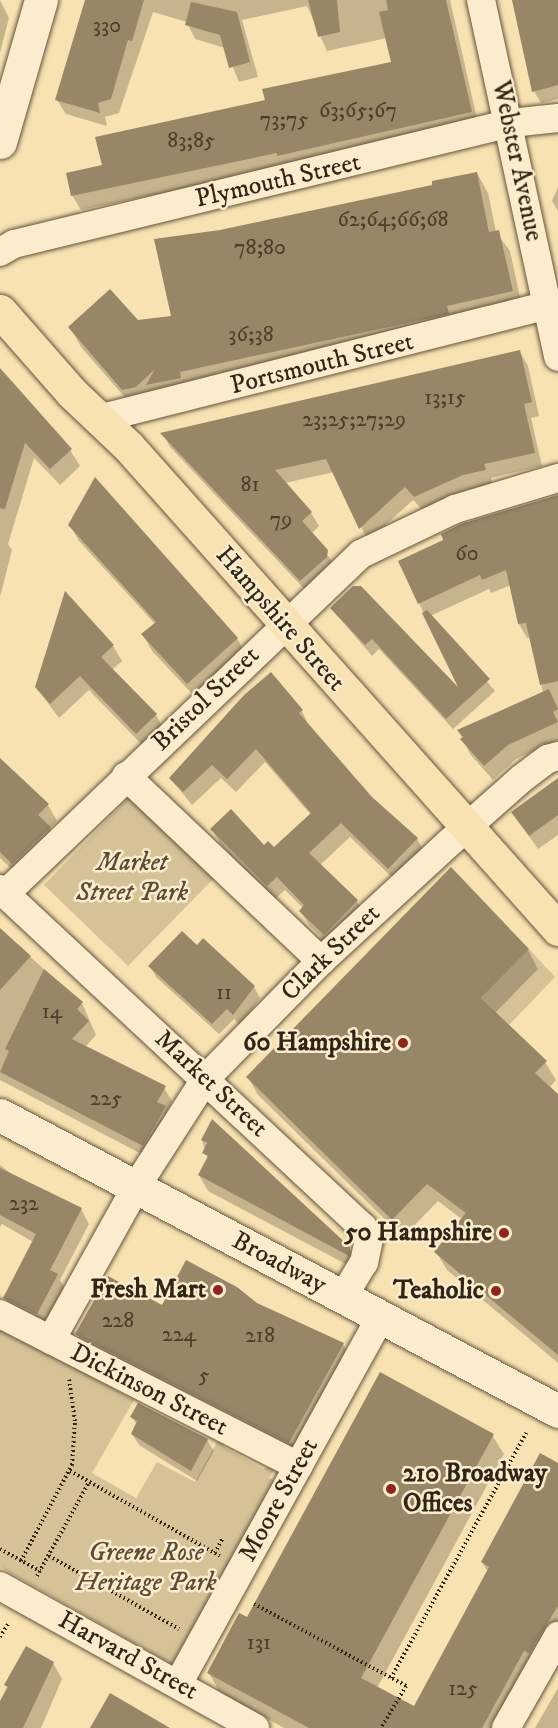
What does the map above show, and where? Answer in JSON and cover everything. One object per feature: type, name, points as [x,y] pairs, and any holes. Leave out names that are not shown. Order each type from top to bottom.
[{"type":"main road","points":[[0,142],[41,0]]},
{"type":"main road","name":"Hampshire Street","points":[[0,311],[98,418],[128,446],[284,624],[558,929]]},
{"type":"main road","name":"Broadway","points":[[0,1115],[558,1411]]},
{"type":"street","name":"Webster Avenue","points":[[481,0],[511,123],[558,357]]},
{"type":"street","name":"Plymouth Street","points":[[0,252],[14,243],[511,123],[558,118]]},
{"type":"street","name":"Portsmouth Street","points":[[98,418],[546,306]]},
{"type":"street","name":"Bristol Street","points":[[3,891],[284,624],[361,554],[454,509],[558,478]]},
{"type":"street","name":"Clark Street","points":[[51,1340],[136,1187],[206,1078],[321,961],[467,827],[521,779],[548,759],[558,756]]},
{"type":"street","points":[[126,776],[321,961]]},
{"type":"street","name":"Market Street","points":[[3,891],[206,1078],[366,1230],[369,1245],[364,1262],[343,1297]]},
{"type":"street","name":"Dickinson Street","points":[[0,1314],[298,1466]]},
{"type":"street","name":"Moore Street","points":[[178,1684],[381,1317]]},
{"type":"street","name":"Harvard Street","points":[[0,1586],[255,1728]]},
{"type":"street","points":[[506,1728],[558,1636]]},
{"type":"path","points":[[21,1561],[70,1471],[75,1421],[66,1370]]},
{"type":"path","points":[[391,1678],[526,1433]]},
{"type":"path","points":[[70,1471],[228,1561]]},
{"type":"path","points":[[0,1549],[40,1572],[89,1482]]},
{"type":"path","points":[[215,1553],[222,1539]]},
{"type":"path","points":[[49,1556],[187,1633]]},
{"type":"path","points":[[229,1591],[406,1686],[381,1728]]},
{"type":"path","points":[[0,1637],[8,1624]]},
{"type":"green space","name":"Market Street Park","points":[[137,789],[222,870],[128,966],[44,885]]},
{"type":"green space","points":[[529,949],[555,977],[509,1025],[481,998]]},
{"type":"green space","name":"Greene Rose Heritage Park","points":[[0,1326],[134,1400],[92,1473],[136,1498],[157,1462],[195,1482],[222,1433],[224,1447],[263,1469],[277,1464],[269,1478],[276,1481],[175,1666],[0,1567]]},
{"type":"building","points":[[85,0],[144,0],[132,41],[128,40],[111,99],[98,103],[100,113],[55,100]]},
{"type":"building","points":[[308,0],[337,0],[340,32],[318,37]]},
{"type":"building","points":[[386,0],[446,0],[472,112],[277,156],[277,153],[71,196],[66,173],[102,165],[95,137],[265,100],[262,89],[391,62],[379,12],[388,10]]},
{"type":"building","points":[[512,0],[558,0],[558,85],[532,92]]},
{"type":"building","points":[[191,2],[237,12],[250,62],[229,68],[220,35],[185,25]]},
{"type":"building","points":[[477,172],[489,232],[499,230],[513,291],[447,306],[449,314],[180,372],[181,378],[146,385],[155,369],[136,387],[122,390],[68,327],[110,289],[138,320],[171,316],[154,239],[220,230],[432,185],[432,181]]},
{"type":"building","points":[[520,350],[532,402],[524,404],[535,453],[484,464],[486,470],[463,475],[414,497],[405,487],[359,529],[326,459],[275,470],[312,512],[302,521],[328,550],[327,557],[300,581],[160,433]]},
{"type":"building","points":[[0,368],[72,449],[50,469],[25,443],[5,509],[0,508]]},
{"type":"building","points":[[95,477],[238,638],[187,684],[141,634],[156,622],[68,525]]},
{"type":"building","points":[[558,495],[558,681],[540,685],[526,623],[518,624],[506,570],[482,580],[480,575],[418,604],[398,561],[443,540],[441,534],[461,524]]},
{"type":"building","points":[[353,586],[361,586],[458,687],[422,613],[427,610],[490,679],[446,719],[372,639],[365,645],[330,608]]},
{"type":"building","points":[[65,591],[114,645],[101,657],[157,714],[136,734],[80,676],[50,704],[35,687]]},
{"type":"building","points":[[271,672],[303,710],[299,713],[372,797],[418,838],[388,869],[341,823],[309,853],[358,900],[324,935],[299,911],[304,905],[277,877],[267,886],[210,829],[231,809],[264,845],[268,841],[274,847],[311,813],[256,749],[227,779],[212,765],[183,792],[169,778],[244,695]]},
{"type":"building","points":[[549,689],[558,709],[553,712],[558,722],[508,745],[484,766],[460,739],[463,737],[457,730]]},
{"type":"building","points":[[0,758],[49,804],[38,815],[51,827],[12,864],[0,852]]},
{"type":"building","points":[[558,778],[558,815],[529,836],[511,812]]},
{"type":"building","name":"60 Hampshire","points":[[451,867],[529,949],[481,998],[547,1061],[535,1073],[558,1094],[558,1355],[434,1252],[466,1213],[427,1184],[392,1220],[246,1077]]},
{"type":"building","points":[[0,928],[31,956],[0,990]]},
{"type":"building","points":[[182,931],[197,945],[203,938],[255,986],[233,1015],[227,1009],[212,1024],[148,966]]},
{"type":"building","points":[[44,969],[83,1002],[77,1009],[89,1021],[72,1039],[166,1086],[157,1102],[166,1106],[143,1146],[0,1072],[9,1051],[5,1049]]},
{"type":"building","points":[[212,1119],[350,1247],[349,1256],[198,1175],[208,1156],[202,1153],[207,1143],[201,1140]]},
{"type":"building","points":[[0,1168],[82,1208],[50,1270],[58,1274],[37,1314],[3,1298],[36,1234],[0,1215]]},
{"type":"building","points":[[186,1260],[237,1287],[257,1303],[344,1343],[289,1443],[75,1334],[108,1276],[162,1305]]},
{"type":"building","points":[[380,1372],[494,1434],[361,1678],[414,1706],[489,1567],[481,1562],[540,1453],[558,1463],[558,1606],[529,1653],[524,1651],[482,1728],[309,1728],[207,1673],[239,1613],[247,1617]]},
{"type":"building","points":[[138,1403],[208,1439],[191,1471],[131,1434],[137,1421],[130,1417]]},
{"type":"building","points":[[26,1646],[54,1662],[23,1728],[0,1728],[0,1701],[8,1687],[4,1685]]},
{"type":"building","points":[[110,1693],[170,1728],[90,1728]]},
{"type":"place","name":"60 Hampshire","points":[[403,1043]]},
{"type":"place","name":"50 Hampshire","points":[[504,1233]]},
{"type":"place","name":"Fresh Mart","points":[[218,1290]]},
{"type":"place","name":"Teaholic","points":[[496,1291]]},
{"type":"place","name":"210 Broadway Offices","points":[[391,1489]]}]
